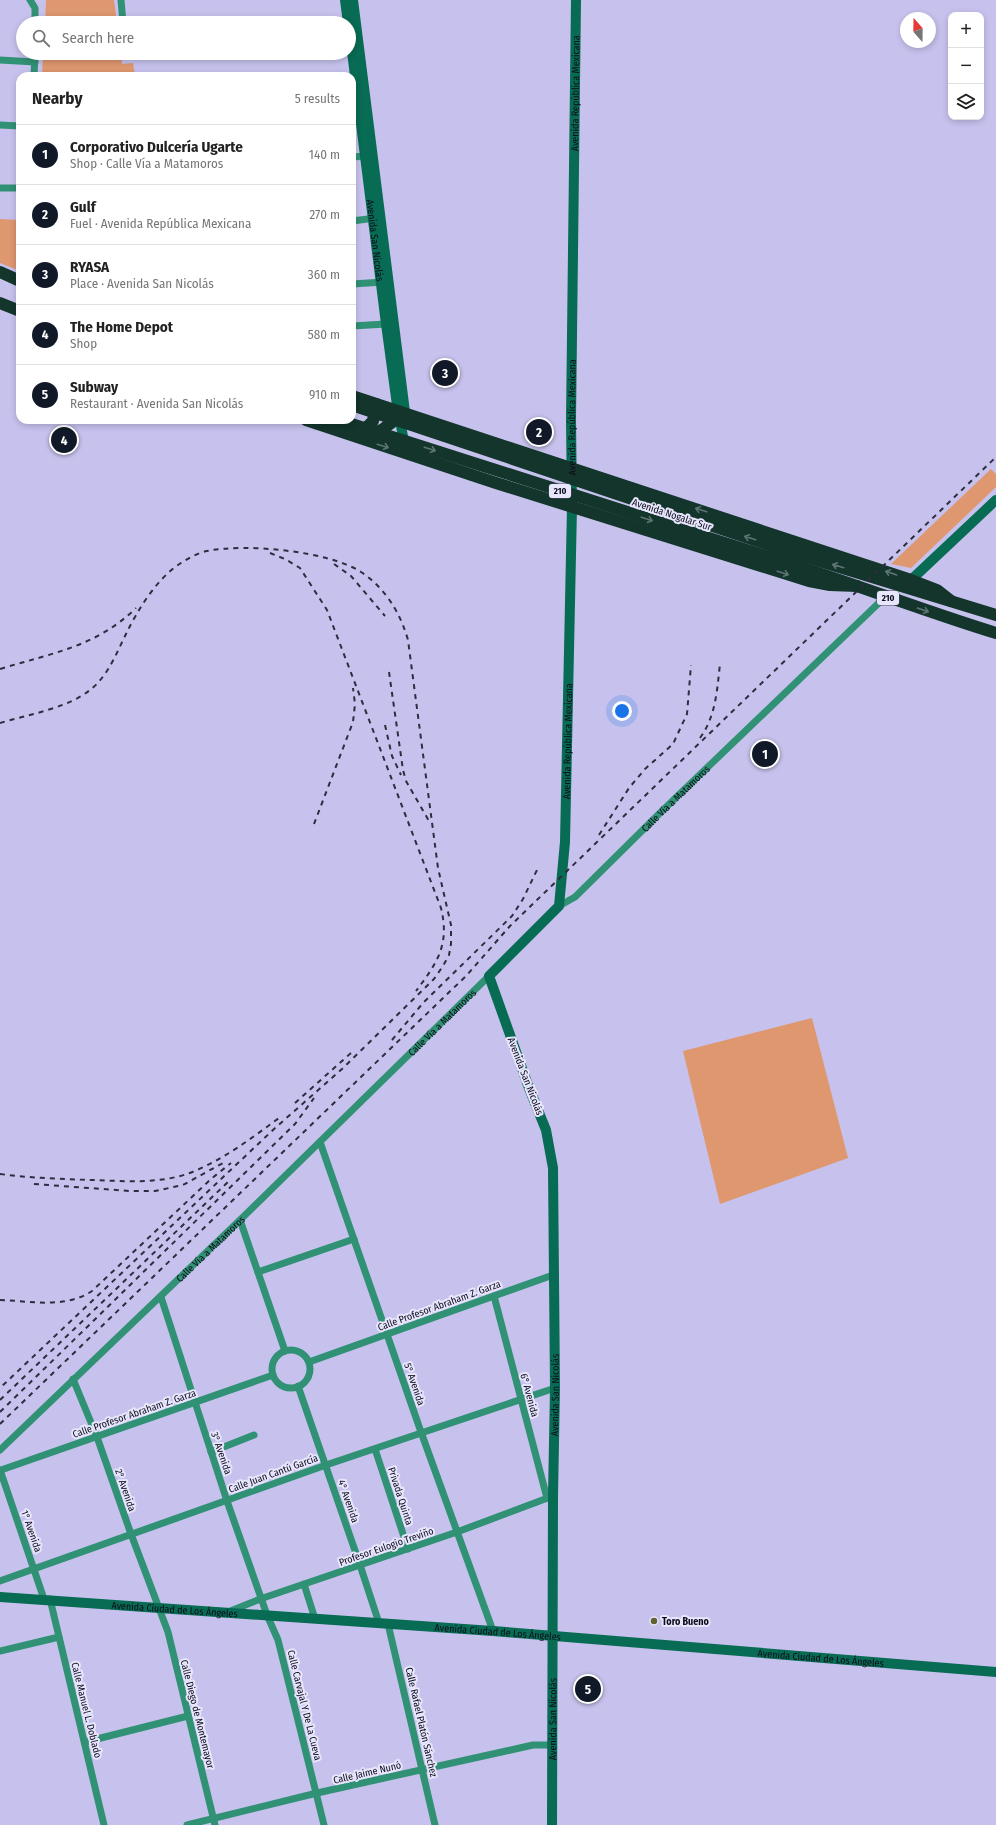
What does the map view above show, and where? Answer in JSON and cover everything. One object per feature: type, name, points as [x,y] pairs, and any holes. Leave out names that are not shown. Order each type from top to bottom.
[{"type":"highway","points":[[0,272],[16,279]]},
{"type":"highway","points":[[0,303],[16,309]]},
{"type":"highway","points":[[356,397],[401,414],[518,452],[571,469],[607,478],[911,580],[937,590],[951,601]]},
{"type":"highway","points":[[356,437],[373,421],[376,404]]},
{"type":"highway","name":"Avenida Nogalar Sur","points":[[356,406],[784,556],[885,597],[996,633]]},
{"type":"highway","points":[[356,437],[375,433],[401,414]]},
{"type":"highway","points":[[318,424],[496,483],[809,581],[830,585],[857,586]]},
{"type":"highway","name":"Avenida Nogalar Sur","points":[[352,424],[784,556],[951,601],[996,615]]},
{"type":"highway","points":[[496,483],[512,475],[519,461],[518,452]]},
{"type":"highway","points":[[532,494],[547,490],[557,485],[571,469]]},
{"type":"highway","points":[[572,507],[588,486],[607,478]]},
{"type":"highway","points":[[627,523],[622,512],[623,502],[630,495],[642,491]]},
{"type":"street","points":[[30,0],[35,8],[35,16]]},
{"type":"street","points":[[121,0],[122,16]]},
{"type":"street","points":[[345,0],[347,16]]},
{"type":"street","name":"Avenida San Nicolás","points":[[352,16],[353,0]]},
{"type":"street","name":"Avenida República Mexicana","points":[[559,906],[565,842],[572,507],[571,469],[576,0]]},
{"type":"street","points":[[0,60],[35,62],[34,72]]},
{"type":"street","name":"Avenida San Nicolás","points":[[354,60],[356,72]]},
{"type":"street","name":"Avenida San Nicolás","points":[[356,74],[369,155],[406,453]]},
{"type":"street","points":[[0,125],[16,126]]},
{"type":"street","points":[[356,157],[369,155]]},
{"type":"street","points":[[0,188],[16,188]]},
{"type":"street","points":[[356,220],[376,218]]},
{"type":"street","points":[[356,284],[384,282]]},
{"type":"street","name":"Avenida San Nicolás","points":[[384,282],[386,324],[401,414]]},
{"type":"street","points":[[356,326],[386,324]]},
{"type":"street","points":[[911,580],[996,500]]},
{"type":"street","name":"Calle Vía a Matamoros","points":[[0,1450],[161,1297],[490,976],[559,906],[575,897],[662,811],[885,597]]},
{"type":"street","name":"Avenida San Nicolás","points":[[490,976],[529,1088],[546,1130],[551,1150],[553,1168],[555,1388],[550,1497],[553,1636],[552,1825]]},
{"type":"street","name":"5° Avenida","points":[[320,1142],[421,1432],[493,1631]]},
{"type":"street","points":[[240,1220],[285,1351]]},
{"type":"street","points":[[258,1272],[354,1239]]},
{"type":"street","name":"Calle Profesor Abraham Z. Garza","points":[[309,1362],[553,1275]]},
{"type":"street","name":"6° Avenida","points":[[494,1296],[521,1398],[550,1497]]},
{"type":"street","name":"3° Avenida","points":[[161,1297],[194,1403],[268,1615]]},
{"type":"street","points":[[296,1350],[302,1353],[309,1362],[310,1374],[307,1379],[298,1386],[286,1387],[276,1380],[273,1374],[272,1368],[274,1361],[278,1355],[285,1351],[296,1350]]},
{"type":"street","name":"Calle Profesor Abraham Z. Garza","points":[[0,1470],[273,1374]]},
{"type":"street","name":"2° Avenida","points":[[73,1379],[97,1437],[159,1608]]},
{"type":"street","name":"4° Avenida","points":[[298,1386],[360,1565],[383,1624]]},
{"type":"street","name":"Calle Juan Cantú García","points":[[0,1581],[326,1465],[521,1398],[555,1388]]},
{"type":"street","points":[[211,1452],[254,1436]]},
{"type":"street","name":"Privada Quinta","points":[[375,1449],[408,1549]]},
{"type":"street","name":"1° Avenida","points":[[0,1470],[34,1568],[47,1599]]},
{"type":"street","name":"Profesor Eulogio Treviño","points":[[226,1613],[262,1598],[457,1532],[550,1497]]},
{"type":"street","points":[[304,1584],[315,1619]]},
{"type":"street","name":"Avenida Ciudad de Los Ángeles","points":[[0,1597],[47,1599],[493,1631],[996,1672]]},
{"type":"street","name":"Calle Manuel L. Doblado","points":[[47,1599],[59,1638],[104,1825]]},
{"type":"street","name":"Calle Diego de Montemayor","points":[[159,1608],[168,1632],[215,1822]]},
{"type":"street","name":"Calle Carvajal Y De La Cueva","points":[[268,1615],[281,1653],[324,1825]]},
{"type":"street","name":"Calle Rafael Platón Sánchez","points":[[383,1624],[423,1769],[435,1825]]},
{"type":"street","points":[[0,1651],[59,1638]]},
{"type":"street","points":[[85,1742],[188,1716]]},
{"type":"street","name":"Calle Jaime Nunó","points":[[187,1825],[215,1822],[317,1794],[423,1769],[533,1745],[552,1745]]},
{"type":"shaded area","points":[[46,0],[114,0],[116,16],[45,16]]},
{"type":"shaded area","points":[[43,60],[122,60],[122,64],[133,63],[134,72],[42,72]]},
{"type":"shaded area","points":[[0,219],[16,220],[16,269],[0,263]]},
{"type":"shaded area","points":[[991,469],[996,474],[996,487],[911,568],[891,564]]},
{"type":"shaded area","points":[[812,1018],[848,1158],[720,1204],[683,1051]]},
{"type":"railway","points":[[0,1424],[466,976],[510,926],[996,457]]},
{"type":"railway","points":[[0,723],[35,714],[70,702],[90,690],[107,671],[130,625],[148,596],[170,571],[188,558],[207,551],[243,548],[308,554],[347,565],[370,578],[384,593],[396,610],[408,640],[438,868],[451,925],[451,944],[449,955],[434,979],[342,1069],[274,1129],[0,1388]]},
{"type":"railway","points":[[270,553],[285,559],[300,568],[327,610],[441,908],[444,933],[440,953],[436,962],[416,991]]},
{"type":"railway","points":[[334,564],[351,576],[385,616]]},
{"type":"railway","points":[[0,669],[55,653],[89,640],[105,632],[136,608]]},
{"type":"railway","points":[[700,738],[713,712],[717,693],[720,664]]},
{"type":"railway","points":[[599,835],[629,788],[645,769],[673,744],[687,714],[691,665]]},
{"type":"railway","points":[[389,672],[403,770],[406,781],[429,821]]},
{"type":"railway","points":[[314,824],[353,722],[355,704],[353,688]]},
{"type":"railway","points":[[385,725],[392,756],[401,775]]},
{"type":"railway","points":[[392,1040],[423,1003],[512,916],[523,899],[537,870]]},
{"type":"railway","points":[[295,1103],[351,1053]]},
{"type":"railway","points":[[0,1412],[295,1124],[314,1098]]},
{"type":"railway","points":[[0,1174],[46,1178],[118,1181],[145,1181],[171,1178],[197,1170],[219,1159],[279,1118]]},
{"type":"railway","points":[[34,1184],[130,1191],[155,1191],[183,1185],[223,1163]]},
{"type":"railway","points":[[0,1300],[48,1303],[82,1297],[92,1291],[211,1179],[231,1163]]},
{"type":"railway","points":[[0,1400],[230,1180]]},
{"type":"place","name":"RYASA","points":[[445,373]]},
{"type":"place","name":"Gulf","points":[[539,432]]},
{"type":"place","name":"The Home Depot","points":[[64,440]]},
{"type":"place","name":"Corporativo Dulcería Ugarte","points":[[765,754]]},
{"type":"place","name":"Toro Bueno","points":[[654,1621]]},
{"type":"place","name":"Subway","points":[[588,1689]]}]
